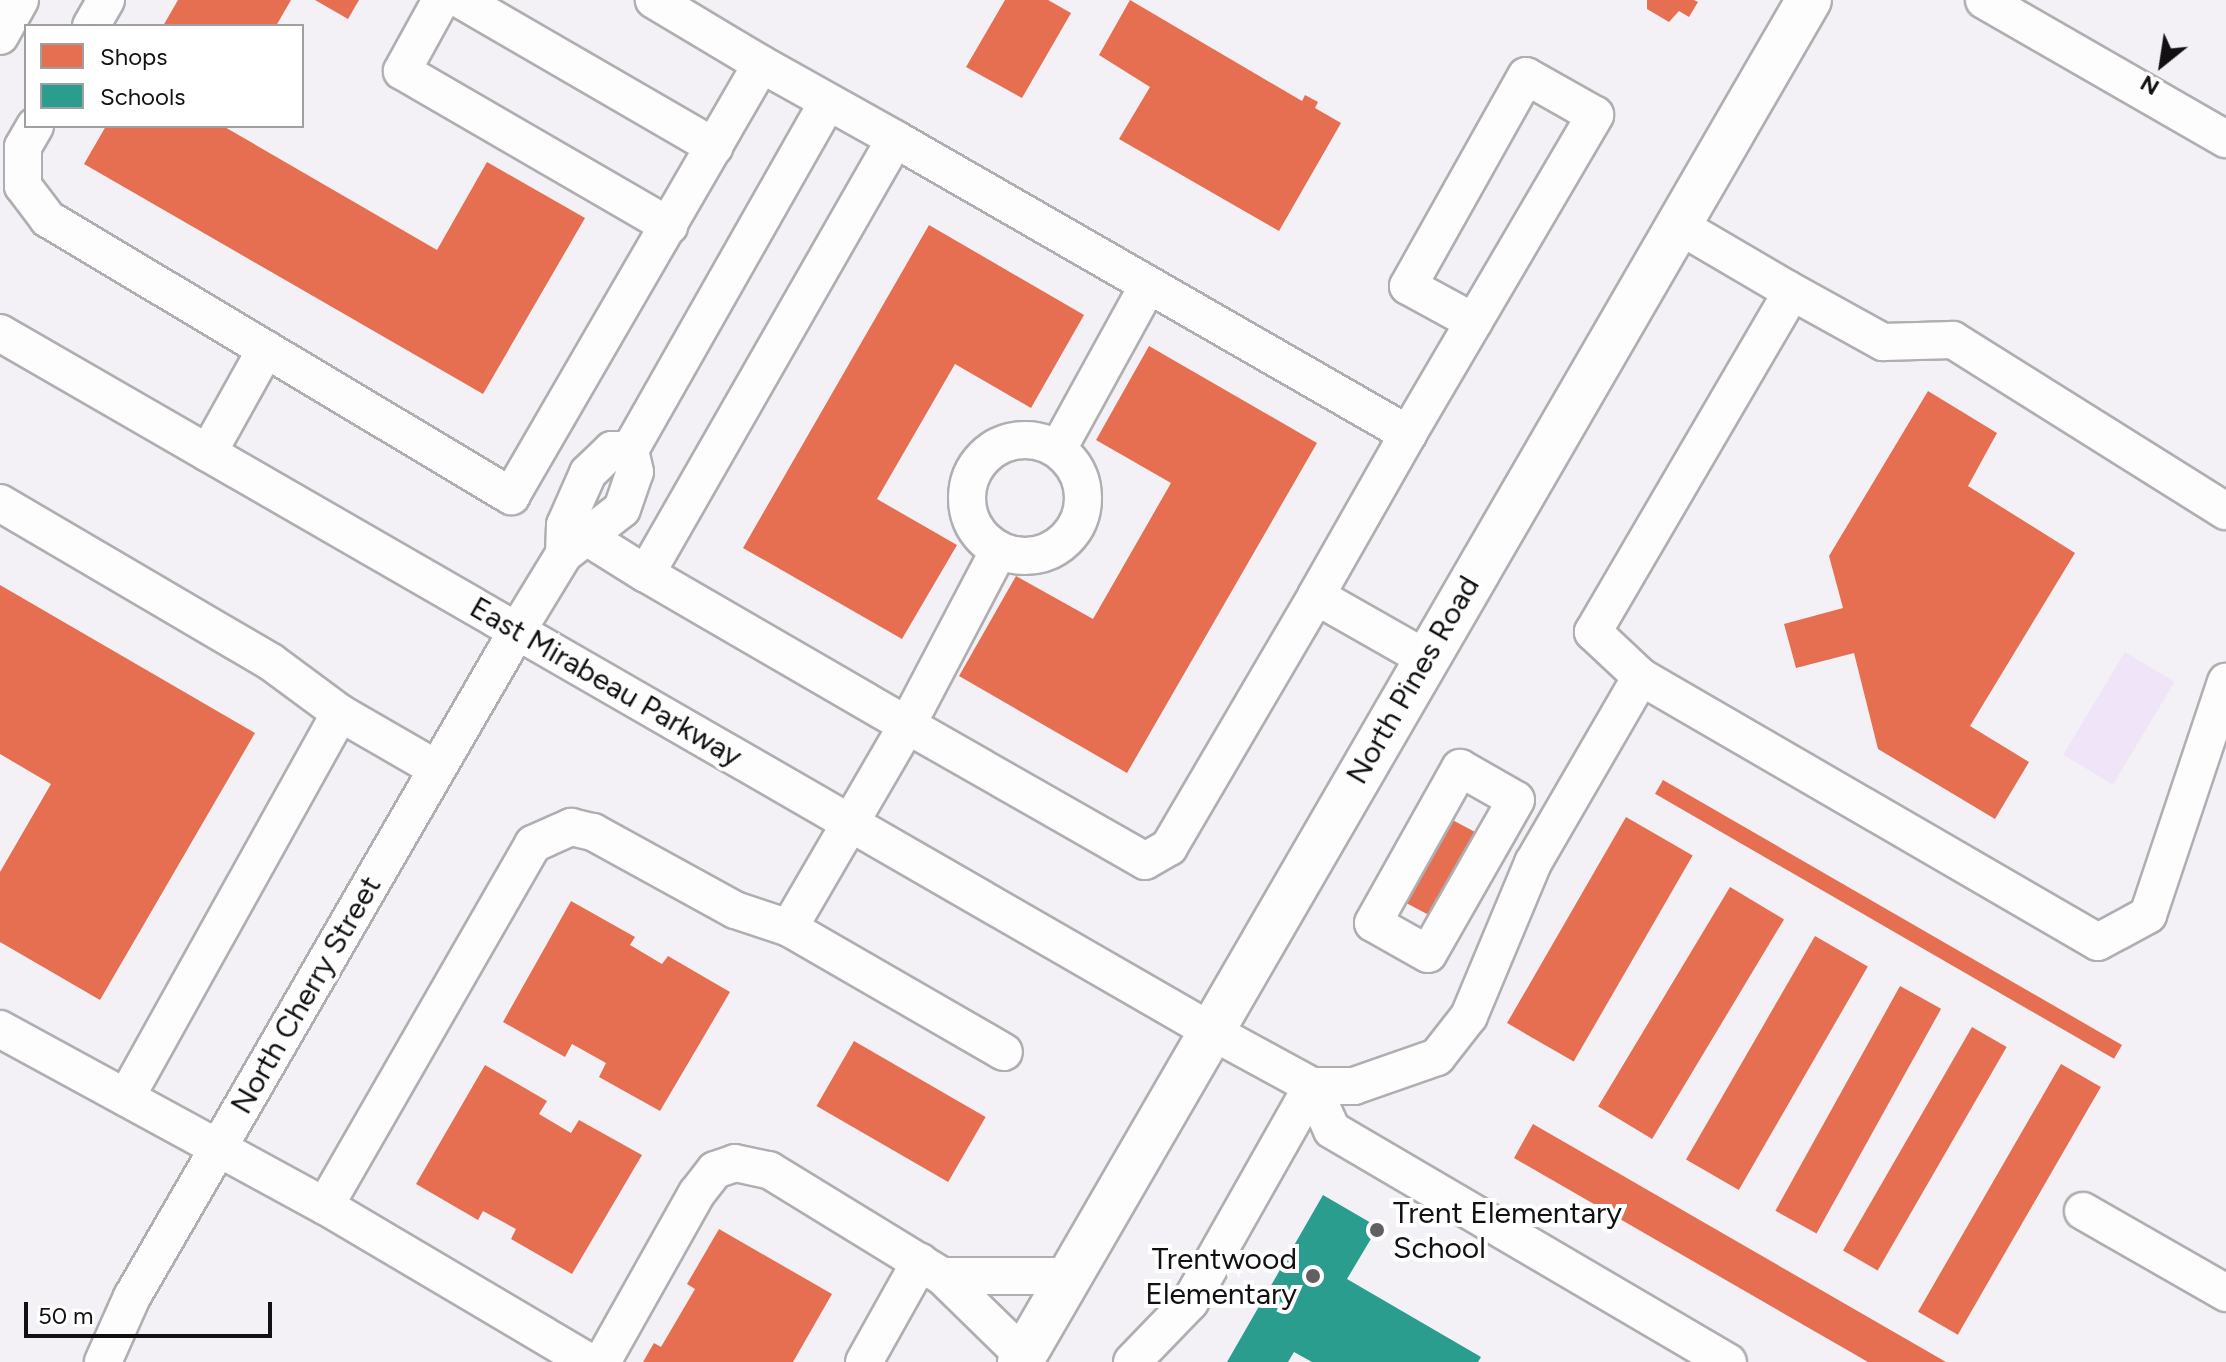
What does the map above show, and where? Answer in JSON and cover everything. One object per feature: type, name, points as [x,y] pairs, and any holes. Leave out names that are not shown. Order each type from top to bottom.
[{"type":"main road","name":"North Pines Road","points":[[1022,1359],[1425,658],[1809,0]]},
{"type":"street","points":[[0,36],[20,0]]},
{"type":"street","points":[[92,24],[106,0]]},
{"type":"street","points":[[441,0],[402,71],[669,226]]},
{"type":"street","points":[[461,0],[715,147]]},
{"type":"street","points":[[654,0],[827,103],[1408,434]]},
{"type":"street","points":[[1984,0],[2226,139]]},
{"type":"street","points":[[511,496],[761,64]]},
{"type":"street","points":[[34,128],[23,147],[23,186],[48,219],[511,496],[573,539],[646,574],[1136,858],[1156,858],[1316,596],[1595,115],[1526,76],[1408,286],[1474,322]]},
{"type":"street","points":[[573,539],[622,509],[635,472],[630,450],[827,103]]},
{"type":"street","points":[[646,574],[895,139]]},
{"type":"street","points":[[1678,225],[1883,342],[1953,340],[2226,511]]},
{"type":"street","points":[[1058,449],[1148,285]]},
{"type":"street","points":[[1787,289],[1788,298],[1593,632],[1641,677],[2098,942],[2148,915],[2226,682]]},
{"type":"street","name":"East Mirabeau Parkway","points":[[0,333],[1211,1031],[1312,1086]]},
{"type":"street","points":[[208,453],[266,349]]},
{"type":"street","points":[[1022,439],[1058,449],[1083,490],[1070,536],[1037,555],[999,550],[970,514],[975,468],[1003,443],[1022,439]]},
{"type":"street","points":[[573,539],[601,457],[630,450]]},
{"type":"street","points":[[0,503],[271,662],[340,713],[437,769]]},
{"type":"street","name":"North Cherry Street","points":[[103,1362],[218,1147],[573,539]]},
{"type":"street","points":[[789,928],[907,725],[999,550]]},
{"type":"street","points":[[1316,596],[1425,658]]},
{"type":"street","points":[[1312,1086],[1382,1080],[1453,1042],[1533,863],[1641,677]]},
{"type":"street","points":[[126,1097],[340,713]]},
{"type":"street","points":[[1460,768],[1516,800],[1428,954],[1373,923],[1460,768]]},
{"type":"street","points":[[325,1206],[533,844],[571,827],[593,832],[735,910],[789,928],[1004,1052]]},
{"type":"street","points":[[0,1029],[325,1206],[589,1362]]},
{"type":"street","points":[[1132,1362],[1190,1302],[1312,1086]]},
{"type":"street","points":[[1312,1086],[1332,1130],[1728,1362]]},
{"type":"street","points":[[602,1362],[697,1193],[715,1170],[735,1163],[769,1170],[931,1269],[1022,1359]]},
{"type":"street","points":[[2083,1211],[2226,1293]]},
{"type":"street","points":[[931,1269],[1070,1276]]},
{"type":"street","points":[[864,1362],[931,1269]]},
{"type":"shaded area","points":[[2125,652],[2175,682],[2113,785],[2063,755]]},
{"type":"building: Shops","points":[[178,0],[291,0],[277,24],[164,24]]},
{"type":"building: Shops","points":[[315,0],[359,0],[348,19]]},
{"type":"building: Shops","points":[[1005,0],[1048,0],[1071,13],[1022,98],[966,67]]},
{"type":"building: Shops","points":[[1130,0],[1302,101],[1305,95],[1318,102],[1315,108],[1341,123],[1279,231],[1119,139],[1150,87],[1099,55]]},
{"type":"building: Shops","points":[[1647,0],[1698,2],[1689,17],[1679,11],[1669,22],[1647,9]]},
{"type":"building: Shops","points":[[105,128],[226,128],[437,250],[487,162],[585,218],[483,394],[84,164]]},
{"type":"building: Shops","points":[[929,225],[1084,315],[1031,408],[955,364],[877,499],[957,545],[902,639],[743,548]]},
{"type":"building: Shops","points":[[1149,346],[1317,443],[1127,773],[959,676],[1016,576],[1093,619],[1171,483],[1096,440]]},
{"type":"building: Shops","points":[[1928,391],[1997,433],[1968,486],[2075,553],[1970,726],[2029,762],[1995,819],[1878,749],[1854,653],[1796,668],[1784,624],[1843,608],[1829,556]]},
{"type":"building: Shops","points":[[0,585],[255,733],[100,1000],[0,942],[0,872],[51,784],[0,754]]},
{"type":"building: Shops","points":[[1663,780],[2122,1045],[2114,1059],[1655,794]]},
{"type":"building: Shops","points":[[1445,816],[1482,836],[1437,920],[1400,900]]},
{"type":"building: Shops","points":[[1626,817],[1693,856],[1574,1062],[1507,1023]]},
{"type":"building: Shops","points":[[1730,887],[1784,919],[1652,1139],[1598,1106]]},
{"type":"building: Shops","points":[[571,901],[635,937],[630,945],[662,964],[668,956],[730,992],[660,1111],[599,1077],[606,1063],[572,1044],[565,1057],[503,1022]]},
{"type":"building: Shops","points":[[1815,936],[1868,967],[1739,1190],[1686,1159]]},
{"type":"building: Shops","points":[[1900,986],[1941,1009],[1817,1234],[1775,1211]]},
{"type":"building: Shops","points":[[1972,1027],[2007,1047],[1878,1270],[1843,1250]]},
{"type":"building: Shops","points":[[854,1041],[986,1117],[948,1182],[816,1106]]},
{"type":"building: Shops","points":[[2061,1064],[2101,1087],[1958,1335],[1918,1312]]},
{"type":"building: Shops","points":[[485,1065],[547,1101],[539,1114],[571,1133],[579,1120],[642,1155],[572,1274],[511,1239],[516,1229],[483,1211],[478,1220],[416,1184]]},
{"type":"building: Shops","points":[[1533,1124],[1946,1362],[1868,1362],[1514,1158]]},
{"type":"building: Shops","points":[[719,1229],[832,1294],[793,1362],[643,1362],[654,1343],[661,1347],[695,1289],[687,1284]]},
{"type":"building: Schools","name":"Trentwood Elementary","points":[[1323,1195],[1378,1227],[1347,1279],[1481,1357],[1478,1362],[1312,1362],[1294,1352],[1288,1362],[1227,1362]]},
{"type":"place","name":"Trent Elementary School","points":[[1377,1230]]},
{"type":"place","name":"Trentwood Elementary","points":[[1313,1276]]}]
